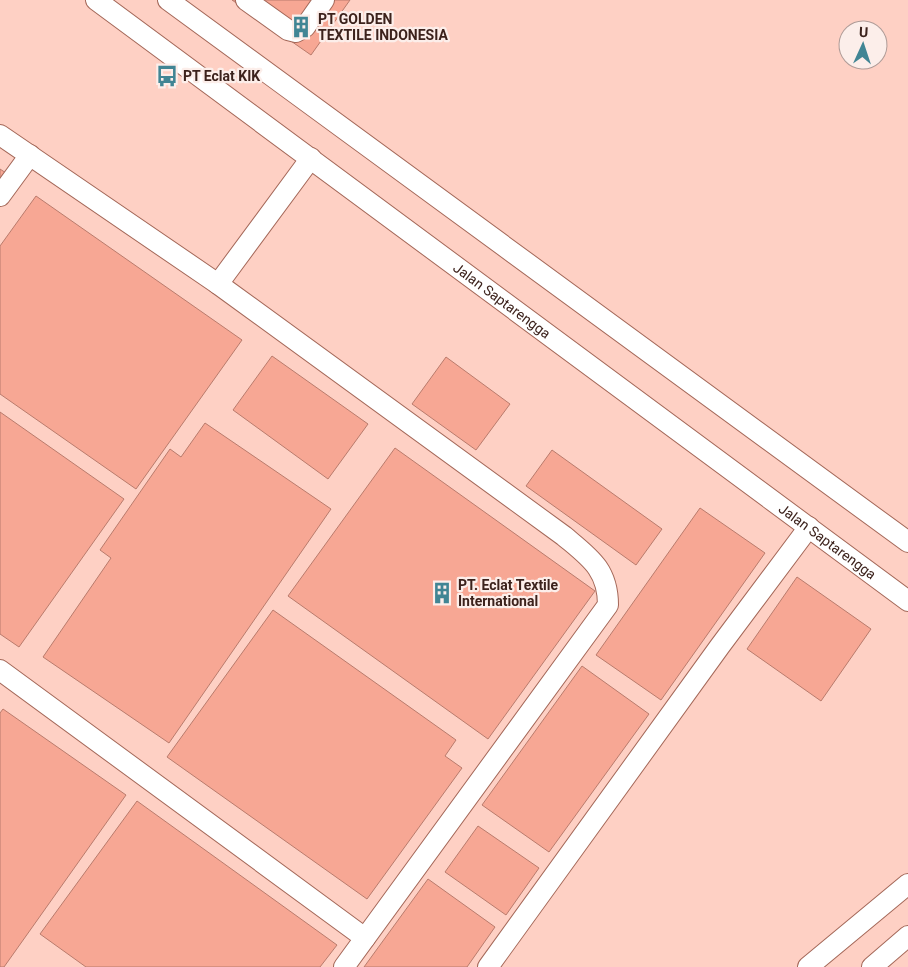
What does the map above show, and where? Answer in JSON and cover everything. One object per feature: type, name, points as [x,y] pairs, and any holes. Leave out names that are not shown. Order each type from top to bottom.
[{"type":"street","name":"Jalan Saptarengga","points":[[96,0],[908,601]]},
{"type":"street","points":[[168,0],[908,542]]},
{"type":"street","points":[[246,0],[288,30],[296,32],[305,27],[324,0]]},
{"type":"street","points":[[0,135],[218,284],[564,536],[589,556],[600,569],[608,588],[608,605],[344,967]]},
{"type":"street","points":[[0,196],[30,155]]},
{"type":"street","points":[[218,284],[311,158]]},
{"type":"street","points":[[488,967],[720,646],[809,527]]},
{"type":"street","points":[[0,670],[365,938]]},
{"type":"street","points":[[808,967],[908,884]]},
{"type":"street","points":[[872,967],[908,936]]},
{"type":"shaded area","points":[[0,0],[908,0],[908,967],[0,967]]},
{"type":"building","name":"PT GOLDEN TEXTILE INDONESIA","points":[[232,0],[350,0],[311,55]]},
{"type":"building","points":[[0,169],[6,173],[0,181]]},
{"type":"building","points":[[36,196],[242,340],[136,489],[0,394],[0,246]]},
{"type":"building","points":[[272,356],[368,424],[328,479],[233,410]]},
{"type":"building","points":[[446,357],[510,404],[476,450],[412,404]]},
{"type":"building","points":[[0,412],[124,499],[19,647],[0,634]]},
{"type":"building","points":[[205,423],[331,509],[169,743],[43,657],[111,558],[100,550],[170,449],[181,457]]},
{"type":"building","name":"PT. Eclat Textile International","points":[[395,448],[595,591],[488,739],[288,596]]},
{"type":"building","points":[[552,450],[662,529],[636,565],[526,486]]},
{"type":"building","points":[[700,508],[765,553],[661,700],[596,655]]},
{"type":"building","points":[[797,577],[871,629],[821,701],[747,649]]},
{"type":"building","points":[[273,610],[456,740],[445,756],[462,768],[367,899],[167,757]]},
{"type":"building","points":[[582,666],[649,714],[549,852],[482,805]]},
{"type":"building","points":[[3,709],[126,795],[4,967],[0,967],[0,713]]},
{"type":"building","points":[[137,801],[337,945],[320,967],[86,967],[40,934]]},
{"type":"building","points":[[478,826],[539,868],[506,915],[445,872]]},
{"type":"building","points":[[428,879],[495,927],[467,967],[364,967]]},
{"type":"place","name":"PT GOLDEN TEXTILE INDONESIA","points":[[301,27]]},
{"type":"place","name":"PT Eclat KIK","points":[[167,76]]},
{"type":"place","name":"PT. Eclat Textile International","points":[[442,593]]}]
